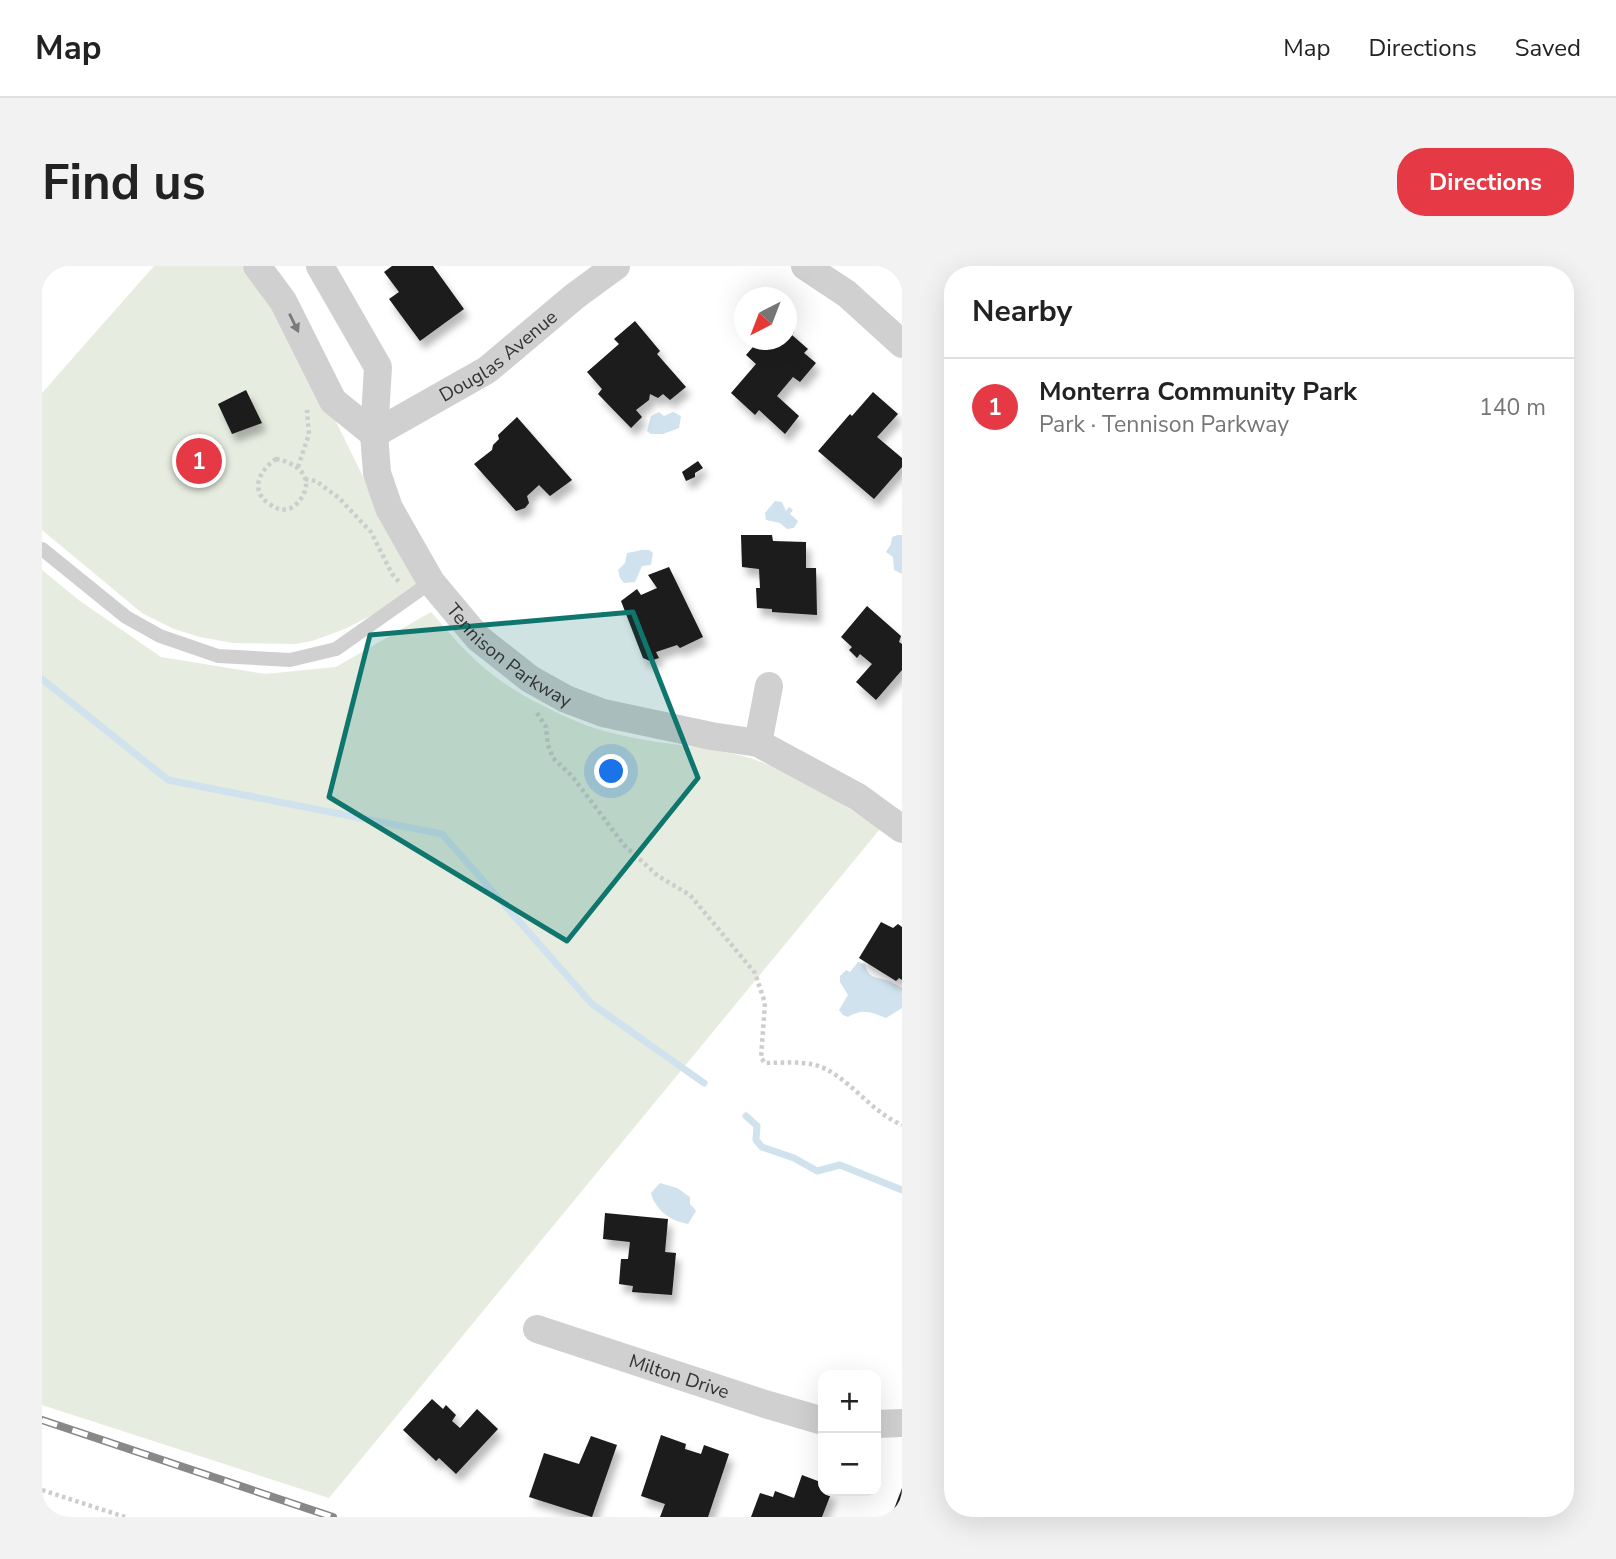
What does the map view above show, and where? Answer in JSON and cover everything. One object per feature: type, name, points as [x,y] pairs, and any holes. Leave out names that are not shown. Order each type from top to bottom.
[{"type":"street","points":[[257,266],[283,301],[332,401],[374,434]]},
{"type":"street","name":"Tennison Parkway","points":[[320,266],[378,367],[374,434],[377,472],[421,589],[494,653],[530,679],[566,699],[603,713],[758,743],[858,797],[902,829]]},
{"type":"street","name":"Douglas Avenue","points":[[374,434],[487,370],[575,296],[616,266]]},
{"type":"street","points":[[805,266],[846,294],[902,344]]},
{"type":"street","points":[[758,743],[769,686]]},
{"type":"street","name":"Milton Drive","points":[[537,1329],[818,1420]]},
{"type":"street","points":[[881,1424],[902,1423]]},
{"type":"lane","points":[[42,549],[126,617],[160,636],[218,656],[290,660],[336,649],[421,589]]},
{"type":"path","points":[[298,467],[309,435],[309,413],[305,404]]},
{"type":"path","points":[[276,459],[298,467],[305,479],[306,492],[296,505],[288,509],[276,509],[262,498],[257,489],[266,466],[276,459]]},
{"type":"path","points":[[305,479],[316,481],[332,492],[371,532],[392,574],[421,589]]},
{"type":"path","points":[[531,709],[546,727],[553,758],[572,776],[624,845],[658,876],[690,895],[755,973],[765,1003],[761,1058],[765,1063],[798,1062],[818,1066],[842,1079],[871,1107],[902,1125]]},
{"type":"path","points":[[42,1490],[125,1517]]},
{"type":"highlighted area","points":[[633,612],[698,778],[567,941],[329,797],[370,635]]},
{"type":"shaded area","points":[[154,266],[242,266],[280,308],[417,586],[376,613],[345,629],[312,641],[295,644],[233,643],[174,629],[142,613],[42,530],[42,393]]},
{"type":"shaded area","points":[[42,570],[80,601],[161,657],[265,674],[336,667],[431,612],[468,653],[493,675],[553,711],[617,734],[719,751],[758,761],[795,776],[880,829],[329,1498],[42,1405]]},
{"type":"water","points":[[659,412],[664,416],[673,412],[681,416],[679,428],[663,434],[651,434],[647,431],[651,416]]},
{"type":"water","points":[[775,501],[782,502],[786,511],[789,507],[793,510],[790,514],[798,521],[794,528],[787,529],[780,523],[766,520],[765,513]]},
{"type":"water","points":[[902,535],[902,574],[894,570],[893,557],[886,552],[892,537]]},
{"type":"water","points":[[642,550],[653,553],[651,565],[642,566],[635,582],[624,583],[618,570],[625,563],[627,553]]},
{"type":"water","points":[[858,962],[865,964],[872,976],[902,988],[902,1008],[886,1018],[867,1012],[848,1017],[843,1015],[839,1010],[848,995],[840,982],[840,976],[846,970],[850,972]]},
{"type":"water","points":[[660,1183],[677,1188],[690,1197],[690,1204],[696,1211],[688,1224],[670,1217],[656,1205],[651,1193]]},
{"type":"building","points":[[392,266],[433,266],[464,309],[420,341],[389,299],[399,292],[384,272]]},
{"type":"building","points":[[635,321],[660,351],[657,354],[686,387],[670,400],[663,394],[658,398],[650,394],[649,400],[636,410],[642,417],[631,428],[598,394],[602,389],[587,372],[619,344],[614,339]]},
{"type":"building","points":[[797,339],[808,349],[804,353],[816,363],[800,382],[793,377],[777,396],[799,416],[785,434],[759,410],[755,415],[731,393],[756,364],[746,355],[750,350],[797,350]]},
{"type":"building","points":[[246,390],[262,423],[232,434],[218,404]]},
{"type":"building","points":[[873,392],[898,414],[877,437],[902,458],[902,467],[874,499],[818,451]]},
{"type":"building","points":[[517,417],[572,480],[550,496],[539,485],[527,496],[529,503],[525,508],[516,511],[474,464],[492,450],[499,439],[498,435]]},
{"type":"building","points":[[698,461],[703,468],[695,473],[695,477],[686,481],[682,472]]},
{"type":"building","points":[[741,535],[772,535],[773,541],[806,542],[806,568],[816,568],[817,615],[772,612],[772,609],[757,608],[759,569],[742,567]]},
{"type":"building","points":[[669,567],[703,637],[680,648],[677,645],[656,652],[659,658],[650,661],[643,658],[621,601],[637,589],[641,595],[657,588],[648,575]]},
{"type":"building","points":[[867,606],[901,636],[899,642],[902,644],[902,670],[876,700],[856,682],[872,664],[860,654],[857,658],[849,650],[852,647],[841,637]]},
{"type":"building","points":[[881,922],[893,928],[898,924],[902,927],[902,980],[899,978],[896,981],[859,958]]},
{"type":"building","points":[[605,1213],[668,1219],[665,1252],[676,1253],[672,1295],[632,1292],[633,1286],[619,1284],[621,1259],[628,1259],[630,1242],[603,1239]]},
{"type":"building","points":[[432,1399],[443,1409],[446,1405],[456,1415],[452,1421],[460,1428],[477,1409],[498,1429],[456,1474],[439,1458],[436,1461],[403,1430]]},
{"type":"building","points":[[661,1435],[686,1444],[685,1449],[701,1454],[704,1445],[729,1454],[708,1517],[660,1517],[665,1504],[641,1496]]},
{"type":"building","points":[[591,1436],[617,1445],[592,1517],[529,1497],[544,1453],[579,1464]]},
{"type":"building","points":[[802,1475],[818,1481],[818,1496],[830,1496],[822,1517],[751,1517],[760,1493],[773,1497],[775,1491],[794,1498]]},
{"type":"building","points":[[902,1488],[902,1517],[891,1517]]},
{"type":"waterway","points":[[42,679],[168,780],[442,834],[592,1004],[704,1083]]},
{"type":"waterway","points":[[746,1116],[757,1126],[756,1140],[762,1147],[794,1158],[817,1171],[840,1165],[902,1190]]},
{"type":"railway","points":[[42,1420],[333,1517]]},
{"type":"place","name":"Monterra Community Park","points":[[199,461]]}]
